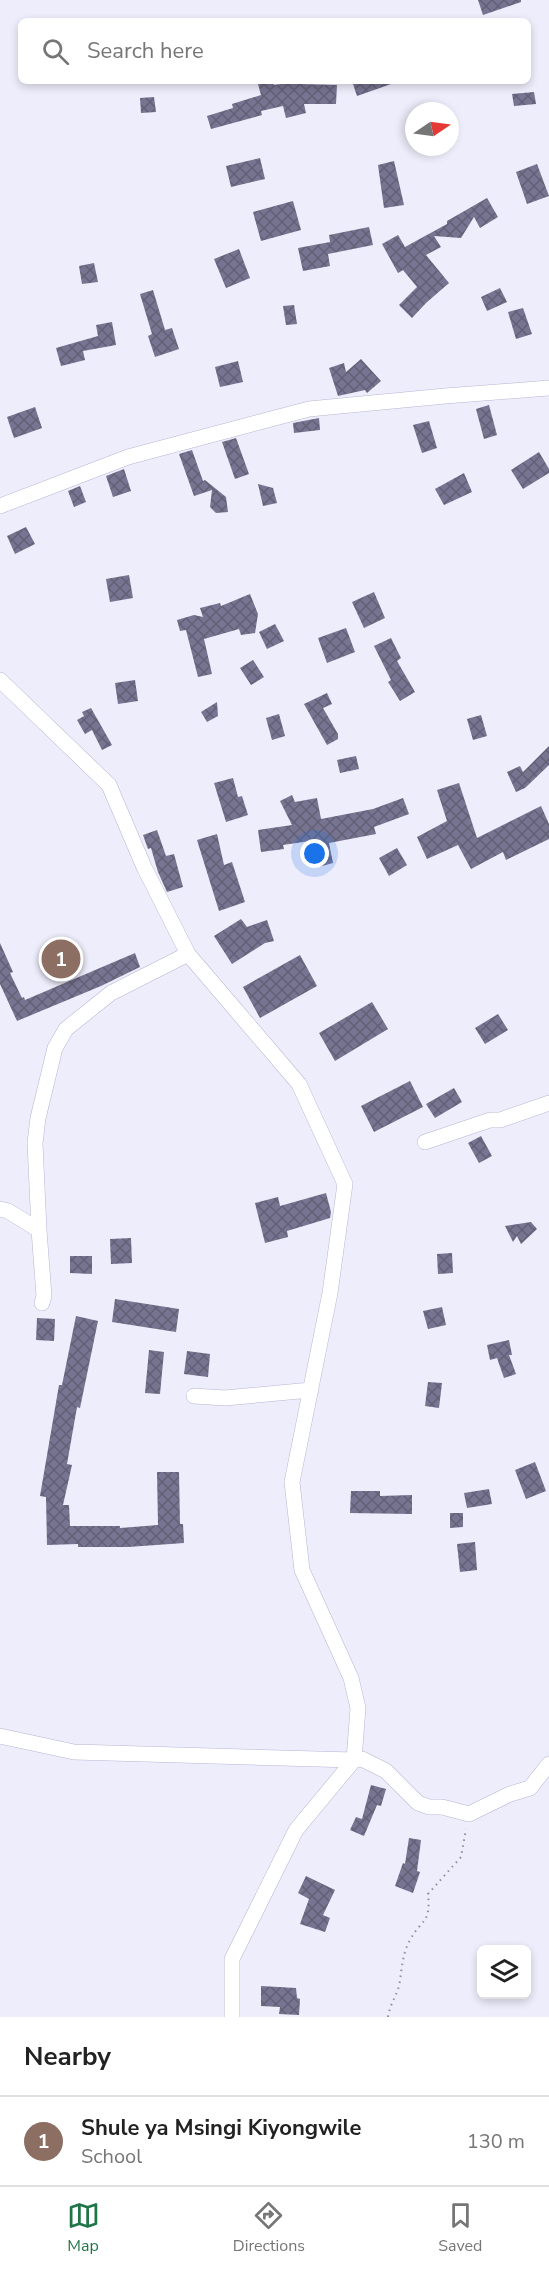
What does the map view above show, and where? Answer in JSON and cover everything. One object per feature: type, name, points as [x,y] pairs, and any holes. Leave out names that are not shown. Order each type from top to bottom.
[{"type":"street","points":[[0,506],[128,457],[309,409],[549,388]]},
{"type":"street","points":[[0,680],[109,785],[144,867],[188,954],[299,1084],[345,1184],[330,1293],[292,1482],[302,1570],[351,1678],[358,1708],[354,1760],[296,1830],[232,1959],[232,2017]]},
{"type":"street","points":[[42,1304],[44,1296],[35,1143],[38,1118],[54,1048],[66,1029],[111,993],[188,954]]},
{"type":"street","points":[[425,1142],[549,1103]]},
{"type":"street","points":[[0,1209],[8,1211],[39,1230]]},
{"type":"street","points":[[194,1396],[225,1398],[311,1390]]},
{"type":"street","points":[[0,1736],[74,1752],[362,1759],[386,1771],[418,1803],[470,1814],[510,1794],[530,1788],[549,1764]]},
{"type":"path","points":[[388,2017],[390,2004],[398,1988],[402,1960],[410,1939],[424,1922],[430,1910],[428,1894],[461,1857],[470,1814]]},
{"type":"building","points":[[478,0],[521,0],[521,2],[483,15]]},
{"type":"building","points":[[258,84],[337,85],[336,104],[304,104],[306,113],[286,118],[283,106],[261,111],[262,115],[211,129],[207,116],[233,108],[232,104],[261,95]]},
{"type":"building","points":[[353,84],[391,84],[357,96]]},
{"type":"building","points":[[534,92],[536,104],[514,106],[512,94]]},
{"type":"building","points":[[154,97],[156,112],[141,113],[140,98]]},
{"type":"building","points":[[260,158],[265,179],[231,187],[226,166]]},
{"type":"building","points":[[394,161],[404,205],[384,208],[378,165]]},
{"type":"building","points":[[537,164],[549,196],[527,204],[516,172]]},
{"type":"building","points":[[487,198],[498,217],[480,228],[474,217],[461,238],[434,236],[441,247],[426,255],[449,283],[412,318],[399,305],[417,287],[403,270],[398,273],[382,244],[398,235],[405,247],[447,224],[447,221]]},
{"type":"building","points":[[293,201],[301,230],[261,241],[253,212]]},
{"type":"building","points":[[369,227],[373,245],[328,254],[330,266],[303,271],[298,248],[330,242],[329,235]]},
{"type":"building","points":[[239,249],[250,278],[226,288],[214,259]]},
{"type":"building","points":[[94,263],[98,282],[82,284],[79,266]]},
{"type":"building","points":[[500,288],[507,302],[487,311],[481,297]]},
{"type":"building","points":[[153,290],[165,330],[172,328],[179,349],[155,357],[148,336],[152,334],[140,294]]},
{"type":"building","points":[[294,305],[297,324],[286,325],[283,306]]},
{"type":"building","points":[[523,308],[532,334],[516,339],[508,312]]},
{"type":"building","points":[[112,322],[116,345],[83,351],[85,360],[61,366],[56,348],[98,336],[96,325]]},
{"type":"building","points":[[361,359],[381,381],[367,393],[365,390],[338,396],[329,368],[344,363],[346,372]]},
{"type":"building","points":[[238,361],[243,382],[220,387],[215,367]]},
{"type":"building","points":[[489,405],[497,435],[484,439],[476,409]]},
{"type":"building","points":[[35,407],[42,428],[14,438],[7,417]]},
{"type":"building","points":[[319,418],[320,430],[294,433],[293,423]]},
{"type":"building","points":[[429,421],[437,448],[422,453],[413,425]]},
{"type":"building","points":[[236,438],[249,474],[235,479],[222,442]]},
{"type":"building","points":[[192,450],[203,481],[205,480],[226,497],[228,512],[216,513],[210,507],[212,490],[194,496],[179,454]]},
{"type":"building","points":[[539,452],[549,473],[523,489],[511,470]]},
{"type":"building","points":[[124,469],[131,491],[113,497],[106,476]]},
{"type":"building","points":[[464,473],[472,492],[444,505],[435,489]]},
{"type":"building","points":[[258,484],[273,488],[277,503],[263,506]]},
{"type":"building","points":[[80,486],[86,502],[74,507],[68,491]]},
{"type":"building","points":[[26,527],[35,544],[15,554],[7,536]]},
{"type":"building","points":[[129,575],[133,598],[110,602],[106,579]]},
{"type":"building","points":[[374,592],[385,618],[364,628],[352,602]]},
{"type":"building","points":[[250,594],[258,614],[255,633],[241,635],[239,629],[204,639],[212,674],[198,677],[186,630],[180,631],[177,620],[194,615],[203,617],[200,608],[220,603],[221,606]]},
{"type":"building","points":[[275,624],[284,641],[267,649],[259,632]]},
{"type":"building","points":[[346,628],[355,652],[327,663],[318,638]]},
{"type":"building","points":[[391,638],[401,658],[397,661],[415,692],[400,701],[388,682],[391,680],[374,646]]},
{"type":"building","points":[[253,660],[264,677],[251,685],[240,668]]},
{"type":"building","points":[[135,680],[138,701],[118,704],[115,683]]},
{"type":"building","points":[[327,693],[332,704],[323,708],[338,734],[338,739],[327,745],[304,704]]},
{"type":"building","points":[[217,702],[218,716],[207,722],[201,712]]},
{"type":"building","points":[[91,708],[112,745],[102,750],[92,730],[85,734],[77,720],[84,716],[82,712]]},
{"type":"building","points":[[279,714],[285,736],[272,740],[266,718]]},
{"type":"building","points":[[481,715],[487,736],[473,740],[467,719]]},
{"type":"building","points":[[549,746],[549,765],[525,788],[516,792],[507,772],[520,766],[523,772]]},
{"type":"building","points":[[356,756],[359,769],[340,773],[337,760]]},
{"type":"building","points":[[233,778],[238,797],[242,796],[248,815],[226,822],[214,783]]},
{"type":"building","points":[[459,783],[477,838],[541,806],[549,824],[549,839],[506,860],[503,852],[471,869],[458,845],[427,859],[417,837],[447,821],[437,790]]},
{"type":"building","points":[[292,795],[295,802],[317,798],[321,819],[373,809],[403,798],[409,814],[374,827],[376,834],[329,843],[333,863],[315,868],[310,841],[283,845],[284,849],[261,852],[258,830],[292,825],[280,801]]},
{"type":"building","points":[[157,830],[166,856],[174,854],[183,887],[167,892],[151,848],[148,849],[143,835]]},
{"type":"building","points":[[217,834],[224,865],[232,862],[245,902],[219,911],[197,840]]},
{"type":"building","points":[[397,848],[407,865],[389,876],[379,858]]},
{"type":"building","points":[[241,919],[247,927],[267,920],[274,941],[265,943],[232,964],[214,936]]},
{"type":"building","points":[[0,943],[13,972],[10,973],[25,1000],[135,953],[140,967],[17,1021],[0,984]]},
{"type":"building","points":[[300,955],[317,986],[260,1018],[243,987]]},
{"type":"building","points":[[372,1002],[388,1029],[335,1061],[319,1033]]},
{"type":"building","points":[[498,1014],[508,1030],[485,1044],[475,1028]]},
{"type":"building","points":[[410,1081],[423,1107],[374,1132],[361,1106]]},
{"type":"building","points":[[454,1088],[462,1102],[435,1118],[426,1104]]},
{"type":"building","points":[[481,1136],[492,1156],[479,1163],[468,1143]]},
{"type":"building","points":[[326,1193],[331,1212],[330,1218],[287,1231],[288,1237],[265,1243],[255,1203],[278,1197],[280,1206]]},
{"type":"building","points":[[531,1222],[537,1229],[521,1244],[517,1236],[513,1242],[505,1226]]},
{"type":"building","points":[[131,1238],[132,1263],[111,1264],[110,1239]]},
{"type":"building","points":[[452,1253],[453,1273],[438,1274],[437,1254]]},
{"type":"building","points":[[70,1256],[92,1256],[92,1274],[70,1273]]},
{"type":"building","points":[[115,1299],[179,1309],[176,1332],[112,1322]]},
{"type":"building","points":[[442,1307],[446,1325],[428,1329],[423,1311]]},
{"type":"building","points":[[76,1316],[98,1321],[80,1408],[77,1407],[67,1464],[72,1465],[63,1505],[69,1505],[70,1526],[120,1526],[120,1528],[158,1525],[157,1472],[179,1472],[180,1524],[183,1524],[184,1543],[128,1547],[47,1545],[46,1497],[40,1496],[59,1385],[62,1385]]},
{"type":"building","points":[[37,1318],[55,1319],[54,1341],[36,1340]]},
{"type":"building","points":[[509,1340],[512,1355],[509,1355],[516,1374],[504,1378],[497,1358],[490,1360],[487,1345]]},
{"type":"building","points":[[149,1350],[164,1352],[160,1394],[145,1393]]},
{"type":"building","points":[[187,1351],[210,1354],[208,1377],[184,1374]]},
{"type":"building","points":[[428,1382],[442,1383],[439,1408],[425,1406]]},
{"type":"building","points":[[535,1462],[546,1491],[526,1499],[515,1470]]},
{"type":"building","points":[[489,1489],[492,1504],[467,1508],[464,1493]]},
{"type":"building","points":[[351,1491],[380,1491],[380,1496],[412,1495],[412,1514],[350,1513]]},
{"type":"building","points":[[450,1513],[463,1513],[463,1527],[450,1528]]},
{"type":"building","points":[[475,1542],[477,1570],[460,1572],[457,1544]]},
{"type":"building","points":[[371,1785],[386,1789],[381,1806],[377,1805],[364,1836],[350,1830],[356,1817],[362,1819]]},
{"type":"building","points":[[409,1838],[421,1840],[417,1871],[420,1872],[413,1893],[395,1886],[403,1863],[405,1864]]},
{"type":"building","points":[[306,1876],[335,1890],[323,1915],[330,1918],[325,1932],[300,1924],[309,1899],[298,1893]]},
{"type":"building","points":[[261,1986],[296,1988],[297,1998],[300,1999],[299,2015],[279,2014],[280,2007],[261,2006]]},
{"type":"place","name":"Shule ya Msingi Kiyongwile","points":[[61,959]]}]
